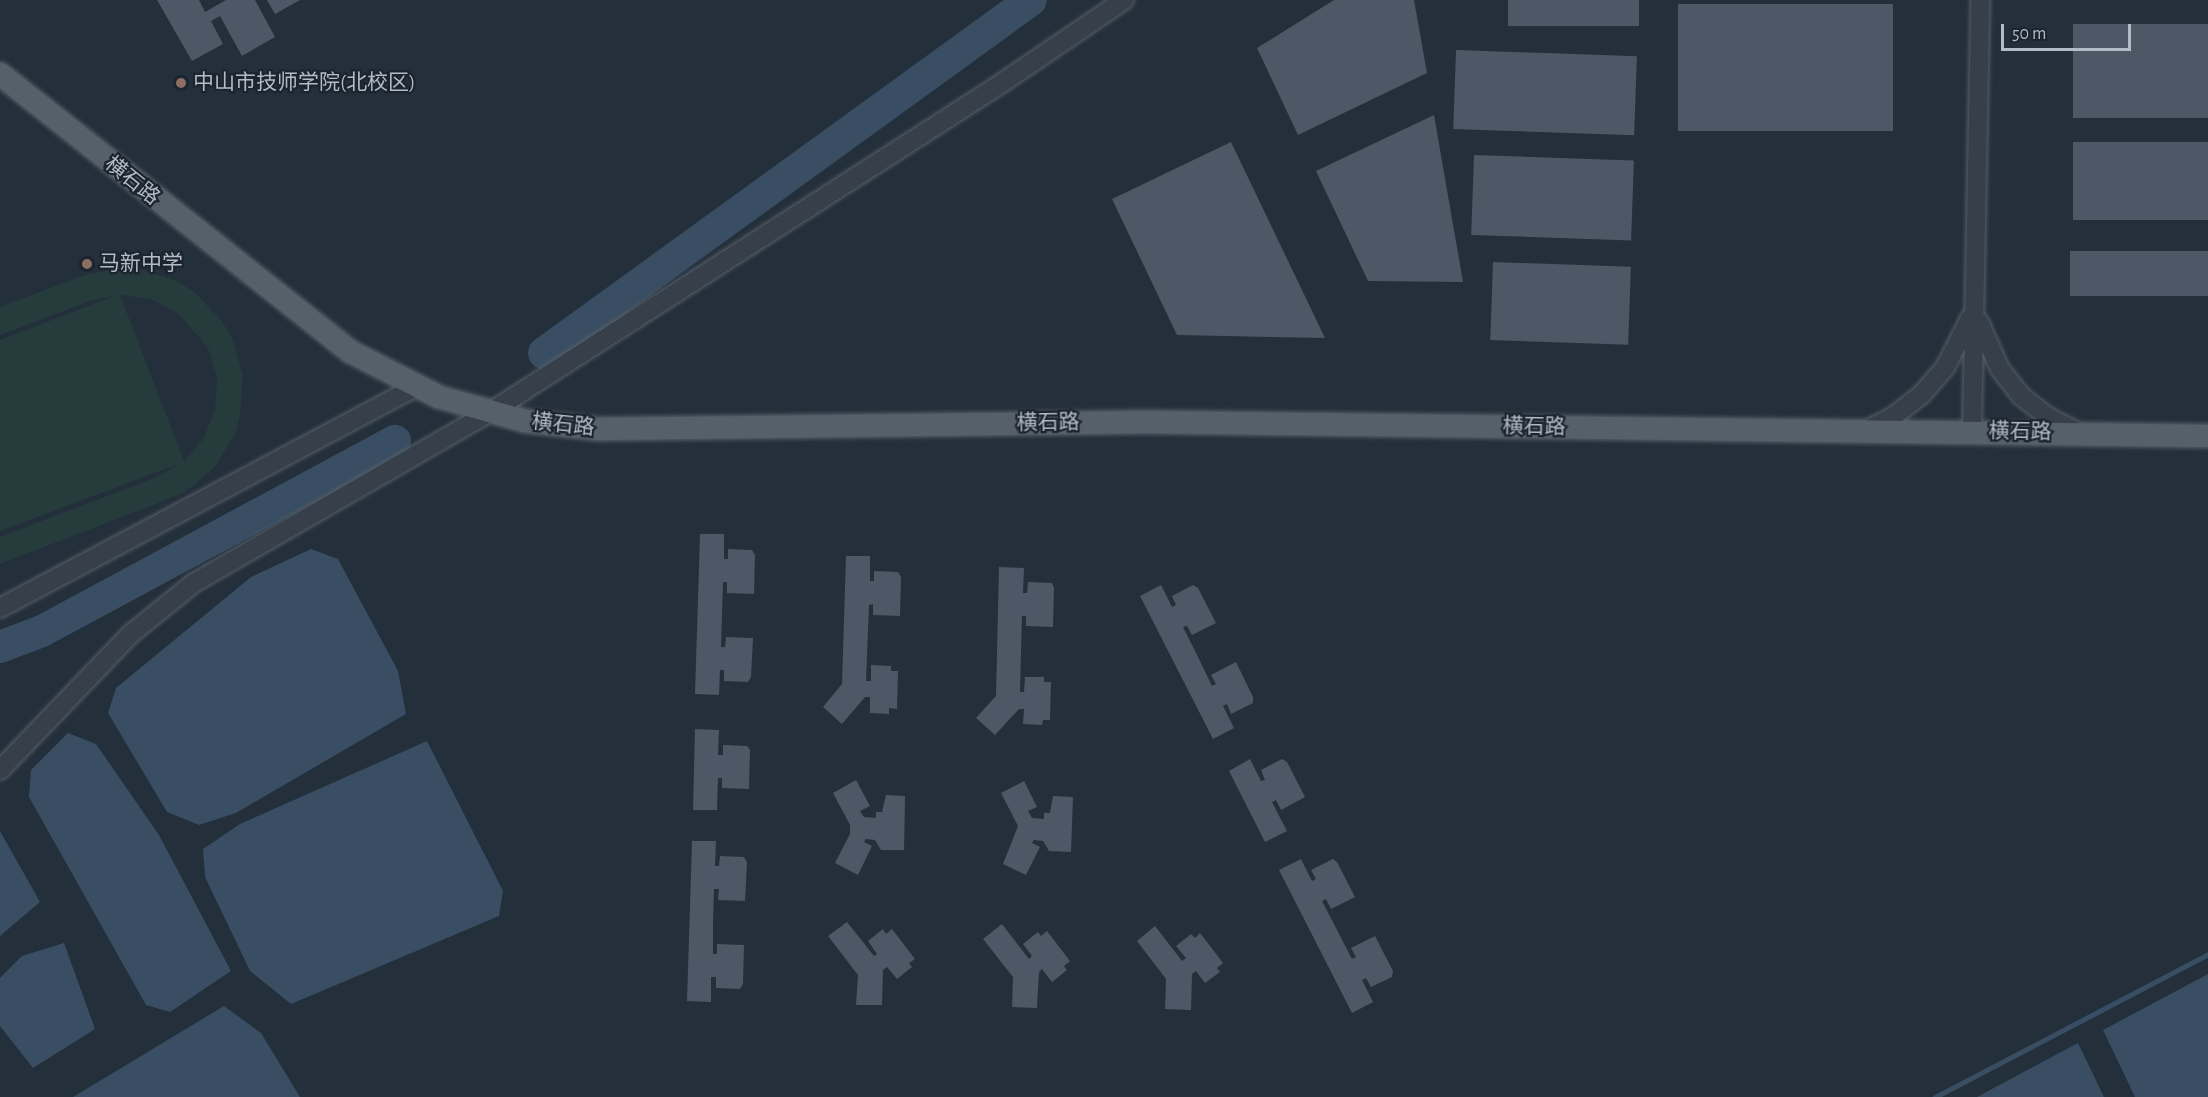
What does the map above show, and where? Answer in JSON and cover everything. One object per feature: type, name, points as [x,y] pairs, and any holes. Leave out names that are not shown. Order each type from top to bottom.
[{"type":"main road","name":"横石路","points":[[0,74],[321,332],[415,387],[489,413],[598,429],[1145,422],[2208,436]]},
{"type":"street","points":[[0,770],[132,633],[187,588],[489,413],[1002,83],[1124,0]]},
{"type":"street","points":[[1972,432],[1980,0]]},
{"type":"street","points":[[1864,432],[1894,416],[1922,394],[1945,368],[1962,338],[1975,306]]},
{"type":"street","points":[[1975,306],[1984,339],[2000,369],[2021,396],[2048,417],[2079,433]]},
{"type":"street","points":[[0,608],[415,387]]},
{"type":"green space","points":[[119,268],[139,269],[177,281],[194,292],[221,320],[232,337],[243,375],[240,415],[235,434],[214,468],[184,493],[0,564],[0,537],[157,477],[181,463],[0,531],[0,340],[117,295],[90,301],[0,335],[0,307],[82,276]],"holes":[[[120,295],[151,299],[178,313],[208,348],[217,378],[215,409],[204,438],[184,461]]]},
{"type":"water","points":[[311,549],[338,559],[398,671],[406,714],[236,813],[199,825],[167,812],[108,713],[116,688],[251,577]]},
{"type":"water","points":[[68,733],[96,744],[159,835],[231,971],[170,1012],[146,1005],[29,797],[31,770]]},
{"type":"water","points":[[427,741],[503,891],[499,916],[291,1004],[250,971],[205,877],[203,849],[240,824]]},
{"type":"water","points":[[0,831],[40,902],[0,936]]},
{"type":"water","points":[[64,943],[95,1029],[33,1068],[0,1026],[0,978],[22,956]]},
{"type":"water","points":[[2208,974],[2208,1097],[2135,1097],[2103,1030]]},
{"type":"water","points":[[224,1006],[261,1033],[300,1097],[73,1097]]},
{"type":"water","points":[[2078,1043],[2104,1097],[1977,1097]]},
{"type":"building","points":[[157,0],[199,0],[205,12],[226,0],[255,0],[275,37],[242,56],[220,16],[211,21],[223,44],[192,61]]},
{"type":"building","points":[[267,0],[300,0],[275,14]]},
{"type":"building","points":[[1334,0],[1414,0],[1427,73],[1298,135],[1257,48]]},
{"type":"building","points":[[1508,0],[1639,0],[1639,26],[1508,26]]},
{"type":"building","points":[[1678,4],[1893,4],[1893,131],[1678,131]]},
{"type":"building","points":[[2073,24],[2208,24],[2208,118],[2073,118]]},
{"type":"building","points":[[1456,50],[1637,56],[1634,135],[1453,129]]},
{"type":"building","points":[[1434,115],[1463,282],[1368,281],[1316,171]]},
{"type":"building","points":[[1231,142],[1325,338],[1177,335],[1112,199]]},
{"type":"building","points":[[2073,142],[2208,142],[2208,220],[2073,220]]},
{"type":"building","points":[[1474,155],[1634,161],[1631,241],[1471,235]]},
{"type":"building","points":[[2070,251],[2208,251],[2208,296],[2070,296]]},
{"type":"building","points":[[1493,262],[1631,267],[1628,345],[1490,340]]},
{"type":"building","points":[[700,534],[724,534],[724,559],[728,559],[728,549],[752,550],[755,555],[754,594],[727,593],[727,582],[723,582],[721,647],[725,647],[726,637],[753,638],[751,677],[748,682],[724,681],[724,670],[720,670],[719,695],[695,694]]},
{"type":"building","points":[[846,556],[870,556],[870,581],[874,581],[874,571],[898,572],[901,577],[900,616],[873,615],[873,604],[869,605],[866,681],[871,681],[871,665],[891,666],[891,671],[898,671],[897,709],[889,708],[889,714],[870,713],[870,697],[865,697],[842,724],[823,707],[842,684]]},
{"type":"building","points":[[999,567],[1024,568],[1023,593],[1027,593],[1028,582],[1052,583],[1054,588],[1053,627],[1026,626],[1026,616],[1022,616],[1020,692],[1024,692],[1025,677],[1044,677],[1044,682],[1051,682],[1050,720],[1043,720],[1042,725],[1023,724],[1024,709],[1019,709],[995,735],[976,718],[996,696]]},
{"type":"building","points":[[1161,585],[1172,607],[1176,605],[1172,596],[1193,585],[1198,588],[1216,623],[1192,635],[1187,626],[1183,627],[1212,686],[1216,684],[1211,675],[1236,662],[1253,697],[1253,703],[1231,714],[1227,704],[1223,706],[1234,728],[1213,739],[1140,596]]},
{"type":"building","points":[[695,729],[719,730],[718,755],[723,755],[723,745],[747,746],[750,750],[749,789],[722,788],[722,778],[718,778],[717,810],[693,810]]},
{"type":"building","points":[[1250,759],[1261,781],[1265,780],[1261,770],[1282,759],[1287,762],[1305,797],[1281,810],[1276,800],[1272,802],[1287,831],[1265,842],[1229,771]]},
{"type":"building","points":[[856,780],[870,806],[860,811],[864,817],[876,818],[876,812],[882,812],[886,795],[905,796],[904,850],[881,850],[875,840],[866,839],[864,842],[872,846],[858,875],[835,863],[850,834],[850,825],[833,793]]},
{"type":"building","points":[[1024,781],[1037,807],[1028,811],[1032,818],[1044,819],[1044,813],[1050,813],[1053,796],[1073,797],[1071,852],[1049,851],[1043,841],[1034,840],[1032,843],[1040,847],[1026,875],[1003,864],[1018,826],[1001,793]]},
{"type":"building","points":[[692,841],[716,841],[715,866],[719,866],[720,856],[744,857],[747,862],[745,901],[718,900],[719,889],[714,889],[713,954],[717,954],[717,944],[744,945],[743,984],[740,989],[716,988],[716,977],[711,977],[711,1002],[687,1001]]},
{"type":"building","points":[[1301,859],[1312,881],[1316,879],[1311,870],[1333,859],[1337,862],[1355,897],[1331,909],[1326,899],[1322,901],[1352,959],[1356,957],[1351,948],[1375,936],[1393,971],[1392,977],[1371,987],[1366,978],[1362,980],[1373,1002],[1352,1013],[1279,870]]},
{"type":"building","points":[[847,922],[874,956],[877,954],[868,941],[883,929],[886,934],[892,929],[915,959],[909,963],[912,967],[897,979],[887,967],[883,970],[882,1005],[856,1005],[858,975],[828,936]]},
{"type":"building","points":[[1002,924],[1029,959],[1032,956],[1023,944],[1038,932],[1041,936],[1047,931],[1070,961],[1064,966],[1067,970],[1052,982],[1042,969],[1039,972],[1037,1008],[1012,1007],[1013,977],[983,939]]},
{"type":"building","points":[[1155,926],[1182,961],[1186,958],[1176,946],[1191,934],[1195,938],[1200,933],[1223,963],[1217,968],[1220,972],[1205,983],[1196,971],[1192,974],[1191,1010],[1165,1009],[1166,979],[1137,941]]},
{"type":"waterway","points":[[544,353],[1031,0]]},
{"type":"waterway","points":[[0,647],[42,631],[395,441]]},
{"type":"waterway","points":[[1935,1097],[2208,954]]},
{"type":"place","name":"中山市技师学院(北校区)","points":[[181,83]]},
{"type":"place","name":"马新中学","points":[[87,264]]}]
